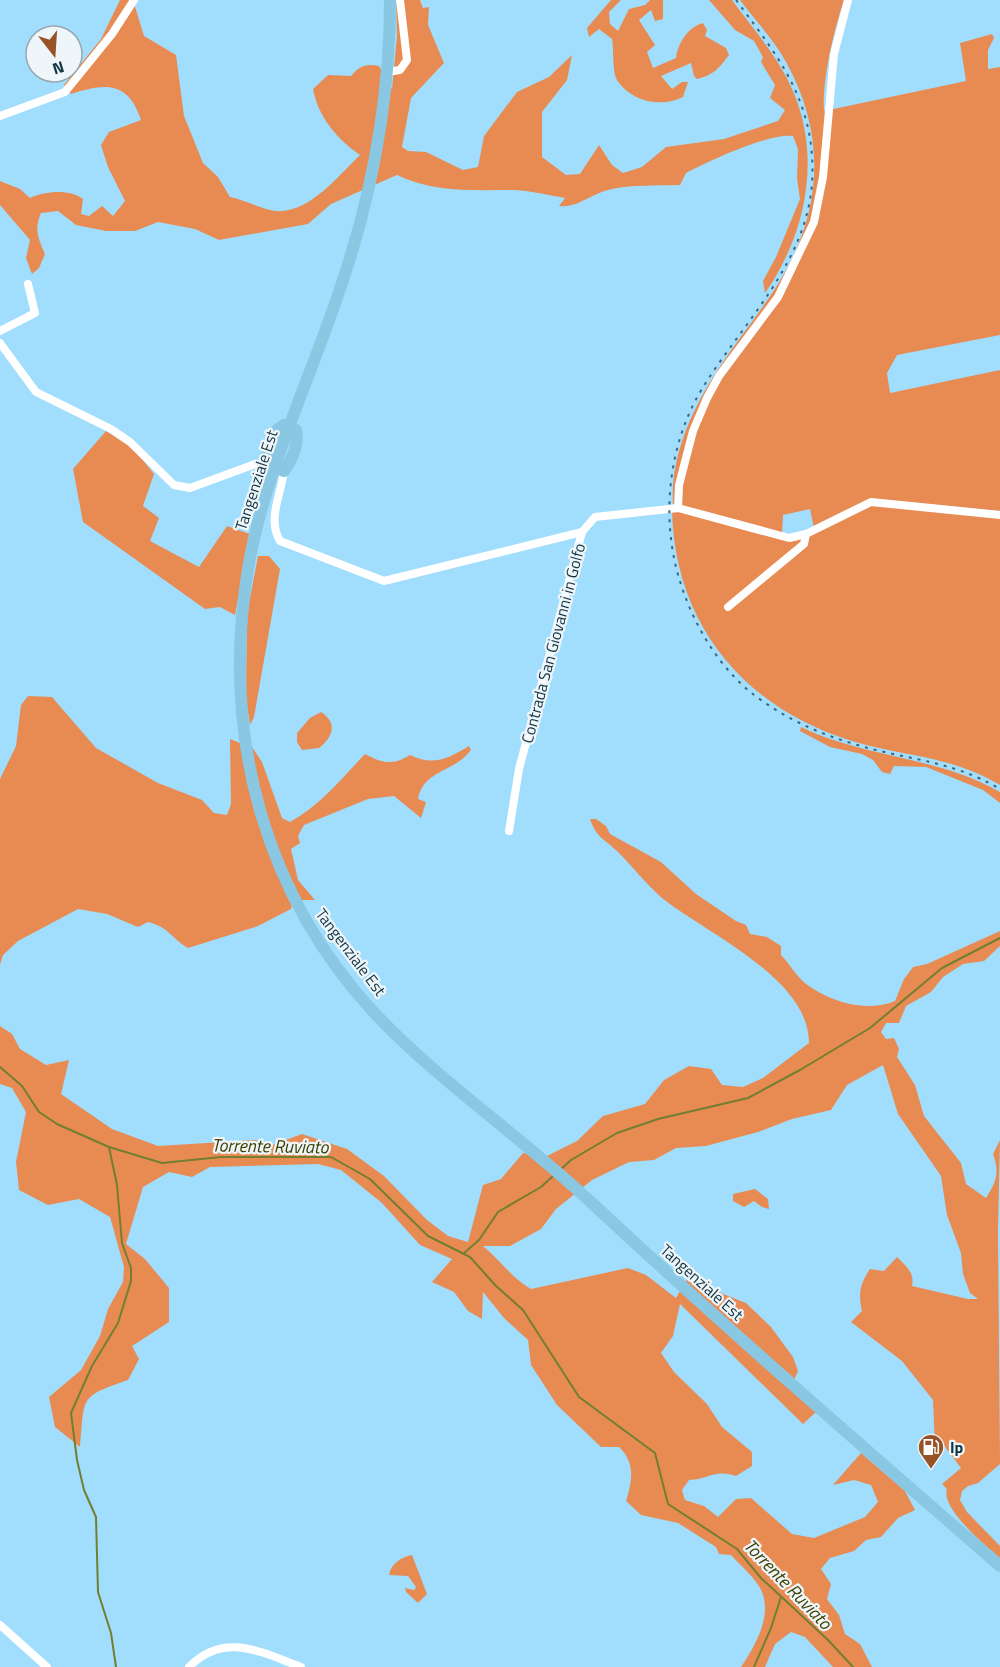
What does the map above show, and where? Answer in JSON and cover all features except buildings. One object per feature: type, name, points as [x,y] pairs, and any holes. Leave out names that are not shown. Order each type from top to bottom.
[{"type":"main road","name":"Tangenziale Est","points":[[390,0],[387,72],[379,135],[356,239],[335,304],[275,468],[257,527],[241,620],[240,702],[248,763],[262,821],[299,910],[333,961],[389,1028],[588,1199],[659,1266],[1000,1566]]},
{"type":"street","points":[[0,116],[65,92],[112,34],[134,0]]},
{"type":"street","points":[[387,72],[400,70],[407,60],[400,0]]},
{"type":"street","points":[[678,508],[679,485],[693,430],[707,398],[719,376],[778,297],[814,222],[823,177],[834,54],[848,0]]},
{"type":"street","points":[[0,331],[36,313],[28,284]]},
{"type":"street","points":[[0,343],[36,392],[111,429],[130,441],[174,485],[190,489],[255,464],[275,468],[274,515],[276,535],[280,541],[384,581],[582,532]]},
{"type":"street","name":"Contrada San Giovanni in Golfo","points":[[509,831],[526,740],[582,532],[595,517],[602,514],[678,508],[789,538],[806,534],[871,502],[1000,515]]},
{"type":"street","points":[[728,607],[804,544],[806,534]]},
{"type":"street","points":[[0,1625],[24,1649],[47,1667]]},
{"type":"street","points":[[189,1667],[212,1649],[232,1646],[255,1650],[301,1667]]},
{"type":"shaded area","points":[[120,0],[133,0],[144,36],[176,55],[184,116],[203,163],[218,177],[230,197],[275,211],[288,210],[311,200],[360,155],[330,127],[319,109],[313,89],[328,75],[351,76],[360,68],[370,65],[379,66],[392,89],[397,36],[396,0],[420,0],[423,8],[429,7],[428,25],[444,63],[411,98],[402,147],[408,151],[426,152],[463,170],[478,167],[484,136],[517,92],[549,77],[572,55],[567,80],[542,112],[542,157],[566,175],[580,174],[599,145],[612,165],[623,173],[642,167],[666,147],[724,139],[778,121],[785,110],[770,98],[775,85],[761,62],[763,57],[754,41],[735,30],[709,0],[732,0],[782,70],[795,96],[803,121],[807,147],[807,172],[805,198],[799,223],[779,271],[765,293],[763,281],[776,257],[800,199],[797,179],[798,149],[793,136],[782,136],[739,149],[686,173],[680,185],[617,188],[566,206],[559,206],[565,198],[546,194],[515,190],[440,188],[397,175],[331,204],[308,224],[219,240],[195,229],[158,222],[135,231],[106,231],[76,225],[58,211],[41,213],[38,234],[45,254],[39,268],[32,274],[26,258],[30,240],[0,205],[0,181],[20,189],[30,198],[57,192],[77,196],[83,199],[81,214],[89,216],[102,206],[113,216],[125,201],[108,167],[101,145],[109,132],[141,120],[136,107],[130,98],[114,88],[95,88],[71,94],[64,85],[84,84],[84,60],[101,39]]},
{"type":"shaded area","points":[[611,0],[621,0],[609,12],[610,24],[618,31],[629,9],[645,5],[650,0],[663,0],[663,19],[655,21],[651,10],[639,20],[655,45],[647,52],[653,68],[676,58],[685,36],[693,28],[703,23],[707,30],[705,36],[726,48],[729,55],[716,70],[697,79],[691,63],[661,76],[672,89],[682,82],[688,82],[683,97],[666,102],[638,98],[617,80],[614,71],[612,39],[599,29],[589,37],[587,28]]},
{"type":"shaded area","points":[[740,0],[844,0],[830,55],[825,84],[824,111],[966,81],[960,43],[992,34],[994,38],[988,50],[988,69],[1000,67],[1000,335],[897,355],[887,373],[890,393],[1000,370],[1000,511],[876,499],[814,528],[810,509],[783,515],[782,534],[673,504],[675,468],[692,416],[719,368],[784,274],[797,248],[812,195],[813,142],[808,115],[799,88],[781,54]]},
{"type":"shaded area","points":[[106,431],[133,448],[154,474],[143,506],[159,518],[150,541],[199,567],[227,526],[250,534],[235,615],[220,607],[205,609],[83,522],[73,469]]},
{"type":"shaded area","points":[[871,504],[1000,516],[1000,785],[981,775],[945,762],[852,741],[813,726],[779,707],[748,683],[722,656],[701,624],[686,589],[676,551],[672,509],[791,540]]},
{"type":"shaded area","points":[[258,556],[269,556],[280,569],[254,717],[250,725],[246,699],[247,614]]},
{"type":"shaded area","points":[[28,696],[52,697],[96,748],[158,783],[202,800],[214,813],[227,815],[231,804],[230,739],[240,743],[258,822],[292,905],[291,909],[258,926],[188,948],[155,924],[148,922],[138,927],[107,914],[78,909],[18,941],[3,955],[0,965],[0,779],[16,746],[21,705]]},
{"type":"shaded area","points":[[321,712],[332,725],[328,739],[319,748],[302,750],[297,742],[297,733],[310,718]]},
{"type":"shaded area","points":[[801,727],[850,745],[926,764],[976,780],[1000,792],[1000,803],[983,790],[926,767],[894,766],[890,774],[882,772],[873,760],[862,754],[830,747],[800,731]]},
{"type":"shaded area","points":[[469,746],[471,750],[464,757],[426,782],[421,789],[418,799],[426,802],[421,818],[394,796],[368,799],[304,825],[298,836],[300,843],[291,849],[298,880],[315,900],[301,900],[270,825],[259,787],[252,747],[262,762],[282,818],[290,822],[321,799],[365,754],[387,762],[398,761],[410,755],[426,760],[440,760]]},
{"type":"shaded area","points":[[590,819],[596,819],[606,826],[610,834],[661,862],[696,894],[736,921],[746,925],[750,934],[767,937],[781,946],[781,955],[806,984],[826,996],[849,1004],[873,1006],[895,1001],[904,979],[913,967],[927,964],[1000,931],[1000,946],[984,961],[963,964],[943,977],[931,992],[906,1006],[899,1023],[886,1023],[881,1032],[886,1039],[894,1038],[899,1049],[897,1057],[915,1085],[924,1116],[961,1163],[966,1184],[986,1198],[996,1177],[993,1154],[1000,1140],[998,1230],[1000,1464],[978,1483],[962,1491],[960,1500],[967,1512],[1000,1546],[1000,1558],[966,1526],[950,1506],[947,1489],[942,1484],[961,1468],[942,1443],[935,1447],[933,1400],[902,1361],[851,1322],[862,1311],[861,1289],[870,1269],[884,1271],[897,1257],[911,1273],[912,1286],[968,1299],[978,1299],[970,1293],[963,1274],[961,1253],[947,1215],[941,1176],[898,1114],[883,1065],[847,1085],[831,1110],[792,1119],[758,1132],[706,1146],[676,1148],[654,1160],[629,1162],[592,1180],[556,1209],[541,1229],[510,1246],[483,1246],[518,1280],[531,1289],[628,1268],[646,1275],[676,1298],[680,1291],[816,1412],[803,1424],[680,1304],[673,1336],[661,1353],[674,1372],[707,1404],[722,1427],[752,1452],[752,1466],[736,1476],[717,1474],[689,1480],[682,1490],[685,1500],[704,1506],[718,1517],[736,1499],[751,1498],[792,1534],[814,1538],[865,1517],[878,1502],[871,1485],[854,1480],[833,1485],[861,1453],[905,1491],[915,1510],[898,1518],[881,1537],[866,1540],[854,1551],[830,1558],[821,1569],[831,1584],[827,1599],[839,1615],[845,1634],[860,1644],[872,1667],[833,1667],[805,1637],[791,1632],[775,1644],[765,1667],[741,1667],[756,1641],[765,1611],[762,1592],[752,1577],[731,1555],[719,1554],[716,1547],[678,1523],[641,1515],[626,1501],[631,1473],[624,1453],[619,1447],[601,1447],[557,1405],[531,1365],[528,1340],[504,1318],[483,1292],[482,1319],[468,1311],[454,1292],[432,1282],[452,1259],[420,1245],[382,1203],[341,1170],[318,1164],[210,1167],[192,1177],[169,1172],[143,1187],[126,1244],[145,1259],[169,1288],[169,1322],[132,1346],[139,1359],[128,1380],[92,1395],[87,1401],[84,1408],[80,1447],[55,1427],[49,1397],[81,1370],[100,1336],[108,1309],[123,1282],[124,1267],[110,1217],[79,1199],[48,1205],[19,1190],[16,1162],[26,1112],[12,1088],[0,1084],[0,1026],[12,1034],[20,1049],[46,1065],[69,1060],[61,1094],[112,1129],[158,1146],[255,1140],[272,1145],[302,1134],[347,1149],[384,1176],[427,1220],[448,1236],[468,1242],[483,1185],[501,1179],[523,1153],[547,1156],[577,1141],[603,1116],[645,1104],[664,1080],[689,1066],[711,1069],[722,1085],[743,1087],[763,1078],[809,1043],[805,1020],[792,998],[774,978],[752,960],[662,898],[618,852],[598,835]]},
{"type":"shaded area","points":[[755,1189],[768,1199],[769,1209],[754,1201],[744,1207],[733,1201],[733,1194]]},
{"type":"shaded area","points":[[692,1274],[723,1294],[746,1303],[771,1327],[793,1357],[798,1371],[794,1380],[684,1284]]},
{"type":"shaded area","points":[[412,1555],[427,1594],[418,1603],[406,1592],[405,1588],[414,1590],[416,1587],[408,1576],[389,1575],[397,1562]]},
{"type":"waterway","points":[[560,1170],[571,1160],[617,1133],[658,1119],[748,1098],[870,1028],[942,968],[1000,938]]},
{"type":"waterway","name":"Torrente Ruviato","points":[[0,1067],[22,1086],[39,1112],[57,1124],[109,1147],[162,1163],[221,1157],[331,1157],[370,1179],[428,1236],[470,1257],[496,1286],[523,1310],[579,1397],[655,1453],[668,1504],[737,1549],[761,1578],[828,1640],[853,1667]]},
{"type":"waterway","points":[[109,1147],[117,1185],[122,1243],[131,1268],[131,1281],[118,1323],[92,1366],[71,1413],[77,1460],[84,1490],[96,1517],[98,1592],[111,1633],[116,1667]]},
{"type":"waterway","points":[[464,1253],[479,1240],[498,1212],[541,1187],[553,1176]]},
{"type":"waterway","points":[[754,1667],[771,1628],[781,1597]]},
{"type":"railway","points":[[736,0],[781,63],[802,106],[812,156],[812,184],[807,212],[786,265],[755,314],[705,384],[684,427],[672,475],[670,499],[672,548],[682,588],[704,636],[724,666],[749,691],[772,708],[797,722],[837,739],[944,766],[981,779],[1000,789]]},
{"type":"place","name":"Ip","points":[[931,1470]]}]
